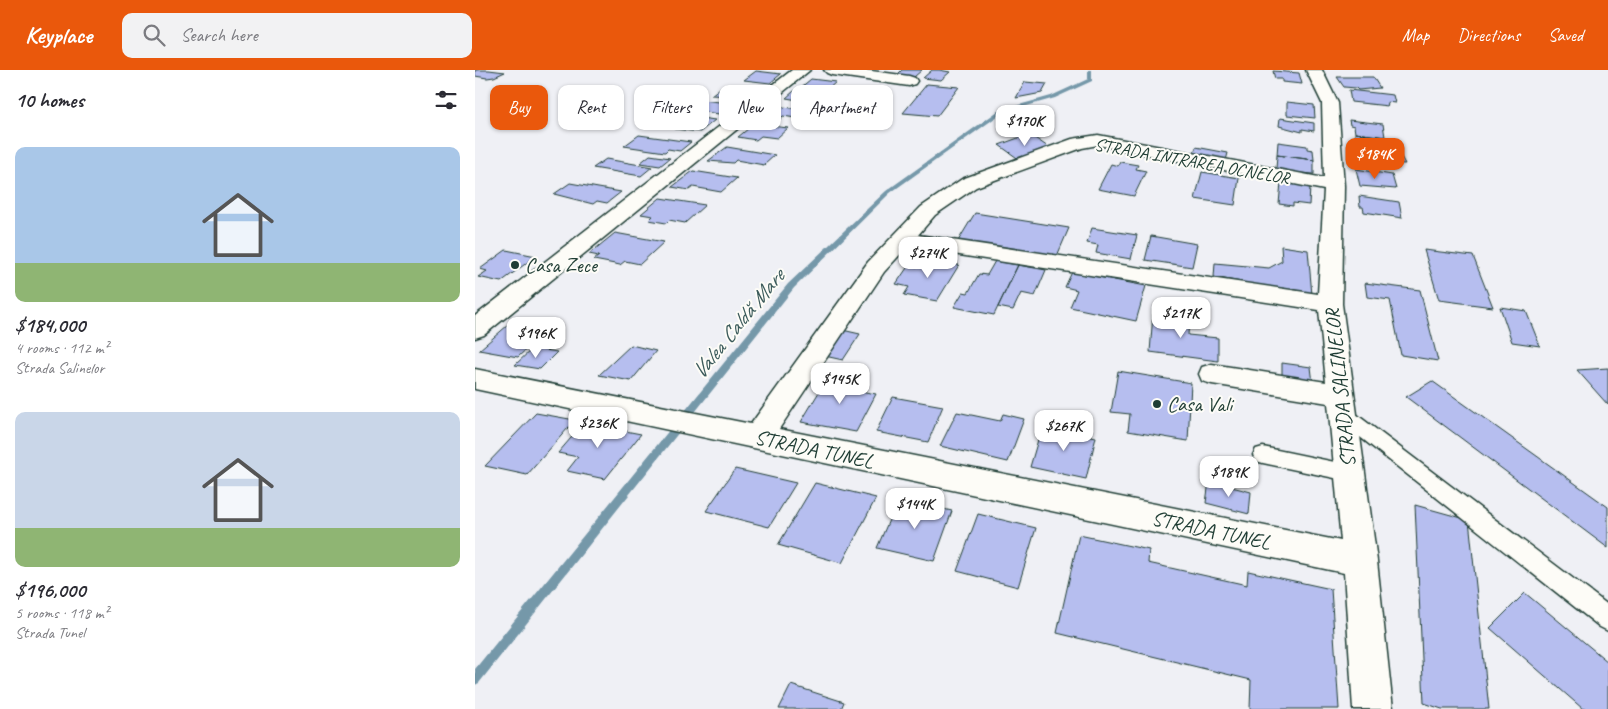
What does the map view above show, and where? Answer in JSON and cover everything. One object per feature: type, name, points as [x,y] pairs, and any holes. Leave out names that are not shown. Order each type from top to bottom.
[{"type":"street","points":[[475,329],[802,70]]},
{"type":"street","points":[[832,70],[909,81]]},
{"type":"street","name":"STRADA SALINELOR","points":[[1314,70],[1330,103],[1334,186],[1330,304],[1359,561],[1373,709]]},
{"type":"street","name":"STRADA INTRAREA OCNELOR","points":[[758,437],[876,267],[928,211],[969,183],[1078,143],[1098,140],[1334,186]]},
{"type":"street","points":[[900,240],[1330,304]]},
{"type":"street","points":[[1212,374],[1341,404]]},
{"type":"street","name":"STRADA TUNEL","points":[[475,379],[1359,561]]},
{"type":"lane","points":[[1341,404],[1608,620]]},
{"type":"lane","points":[[1263,455],[1349,473]]},
{"type":"building","points":[[475,70],[505,72],[487,78],[475,76]]},
{"type":"building","points":[[902,70],[922,70],[914,77],[897,75]]},
{"type":"building","points":[[932,70],[950,72],[941,80],[923,78]]},
{"type":"building","points":[[756,71],[781,74],[770,83],[744,80]]},
{"type":"building","points":[[1273,71],[1299,73],[1302,84],[1282,82],[1282,79],[1275,79]]},
{"type":"building","points":[[1337,77],[1373,77],[1380,88],[1358,90],[1356,88],[1344,87]]},
{"type":"building","points":[[811,79],[836,82],[833,85],[804,85]]},
{"type":"building","points":[[1025,82],[1047,84],[1042,93],[1016,98]]},
{"type":"building","points":[[927,84],[959,87],[937,116],[903,113]]},
{"type":"building","points":[[719,89],[719,95],[711,95]]},
{"type":"building","points":[[1349,90],[1393,95],[1395,103],[1387,102],[1388,106],[1351,102]]},
{"type":"building","points":[[709,101],[719,102],[719,114],[709,112]]},
{"type":"building","points":[[1287,102],[1314,105],[1315,118],[1287,115]]},
{"type":"building","points":[[781,107],[791,108],[791,117],[783,116],[781,118]]},
{"type":"building","points":[[1280,118],[1314,123],[1314,131],[1302,129],[1302,132],[1279,126]]},
{"type":"building","points":[[709,119],[715,120],[709,125]]},
{"type":"building","points":[[1349,120],[1383,124],[1385,137],[1355,133],[1354,126],[1350,125]]},
{"type":"building","points":[[781,127],[788,128],[777,138],[761,136],[756,140],[738,137],[747,130],[781,130]]},
{"type":"building","points":[[683,130],[702,130],[700,132]]},
{"type":"building","points":[[1355,133],[1385,137],[1388,149],[1352,144],[1352,138],[1355,138]]},
{"type":"building","points":[[1029,134],[1051,149],[1020,160],[999,145]]},
{"type":"building","points":[[639,135],[691,142],[680,151],[668,149],[665,152],[624,146]]},
{"type":"building","points":[[1278,142],[1307,146],[1307,149],[1313,150],[1314,160],[1277,155]]},
{"type":"building","points":[[727,147],[775,155],[764,165],[736,160],[733,163],[708,161]]},
{"type":"building","points":[[1196,147],[1228,153],[1225,164],[1192,158]]},
{"type":"building","points":[[1360,149],[1398,151],[1405,164],[1386,163],[1387,166],[1367,165]]},
{"type":"building","points":[[650,155],[670,158],[660,166],[640,163]]},
{"type":"building","points":[[1277,155],[1314,160],[1314,174],[1284,172],[1284,170],[1276,169]]},
{"type":"building","points":[[606,159],[652,167],[641,176],[593,168]]},
{"type":"building","points":[[1120,162],[1138,165],[1136,169],[1146,171],[1134,196],[1098,189],[1111,164],[1118,166]]},
{"type":"building","points":[[1356,169],[1392,175],[1396,189],[1360,186]]},
{"type":"building","points":[[693,171],[737,178],[721,192],[693,187],[689,190],[672,187]]},
{"type":"building","points":[[1202,172],[1239,178],[1235,205],[1195,199]]},
{"type":"building","points":[[1281,182],[1310,187],[1309,205],[1293,203],[1293,206],[1279,204]]},
{"type":"building","points":[[570,183],[621,192],[607,203],[597,201],[593,204],[554,194]]},
{"type":"building","points":[[1359,196],[1399,202],[1402,218],[1364,212],[1363,207],[1360,207]]},
{"type":"building","points":[[660,198],[705,205],[685,223],[669,220],[666,223],[649,220],[653,216],[641,214]]},
{"type":"building","points":[[975,213],[1069,228],[1057,256],[958,241]]},
{"type":"building","points":[[1092,228],[1137,235],[1131,259],[1096,253],[1098,245],[1087,243]]},
{"type":"building","points":[[615,233],[664,242],[640,264],[625,261],[620,265],[594,260],[599,256],[589,254]]},
{"type":"building","points":[[1151,236],[1197,244],[1192,267],[1145,260]]},
{"type":"building","points":[[1281,246],[1308,250],[1312,295],[1214,277],[1215,263],[1269,268],[1282,261]]},
{"type":"building","points":[[506,250],[536,256],[501,282],[478,277],[487,271],[480,269]]},
{"type":"building","points":[[1424,250],[1473,256],[1493,307],[1439,300]]},
{"type":"building","points":[[923,258],[959,265],[937,301],[904,295],[909,287],[896,284],[909,265],[917,267]]},
{"type":"building","points":[[995,261],[1018,265],[994,315],[954,307],[963,292],[968,293],[979,274],[987,275]]},
{"type":"building","points":[[1018,265],[1046,270],[1035,296],[1021,293],[1013,310],[998,307]]},
{"type":"building","points":[[1072,272],[1146,286],[1136,321],[1070,307],[1077,290],[1065,287]]},
{"type":"building","points":[[1365,283],[1420,290],[1438,361],[1401,355],[1390,300],[1367,297]]},
{"type":"building","points":[[1500,307],[1526,311],[1540,346],[1512,342]]},
{"type":"building","points":[[1153,314],[1189,318],[1188,335],[1218,338],[1218,361],[1150,352]]},
{"type":"building","points":[[508,325],[546,331],[518,357],[479,350]]},
{"type":"building","points":[[838,329],[860,334],[843,360],[820,355]]},
{"type":"building","points":[[631,345],[656,351],[631,381],[599,375]]},
{"type":"building","points":[[533,348],[557,352],[540,369],[515,365]]},
{"type":"building","points":[[1282,363],[1311,367],[1313,383],[1282,378]]},
{"type":"building","points":[[1608,368],[1608,405],[1577,370]]},
{"type":"building","points":[[1118,371],[1191,383],[1188,441],[1128,431],[1130,414],[1111,412]]},
{"type":"building","points":[[828,377],[864,384],[860,391],[876,394],[856,432],[801,422]]},
{"type":"building","points":[[1432,381],[1608,507],[1608,548],[1406,397]]},
{"type":"building","points":[[893,397],[943,406],[928,442],[876,432]]},
{"type":"building","points":[[957,412],[1000,421],[1003,414],[1024,419],[1008,462],[940,446]]},
{"type":"building","points":[[536,413],[575,420],[527,475],[485,466]]},
{"type":"building","points":[[584,423],[641,434],[605,479],[567,471],[578,457],[558,453]]},
{"type":"building","points":[[1042,426],[1096,437],[1086,479],[1030,467]]},
{"type":"building","points":[[735,469],[796,483],[769,527],[706,511]]},
{"type":"building","points":[[1209,481],[1251,492],[1249,514],[1206,503]]},
{"type":"building","points":[[815,483],[876,498],[842,563],[778,545]]},
{"type":"building","points":[[898,499],[952,511],[934,561],[877,548]]},
{"type":"building","points":[[1415,505],[1469,520],[1489,709],[1442,709],[1424,703]]},
{"type":"building","points":[[978,514],[1036,528],[1018,587],[957,571]]},
{"type":"building","points":[[1079,535],[1149,550],[1148,563],[1247,585],[1248,571],[1331,589],[1339,709],[1250,709],[1251,680],[1057,633]]},
{"type":"building","points":[[1525,593],[1608,662],[1608,709],[1583,709],[1490,628]]},
{"type":"building","points":[[791,685],[844,702],[841,709],[779,709]]},
{"type":"waterway","name":"Valea Caldă Mare","points":[[475,679],[791,286],[888,192],[1000,112],[1053,97],[1090,80],[1090,70]]},
{"type":"place","name":"Casa Zece","points":[[515,265]]},
{"type":"place","name":"Casa Vali","points":[[1157,404]]}]
